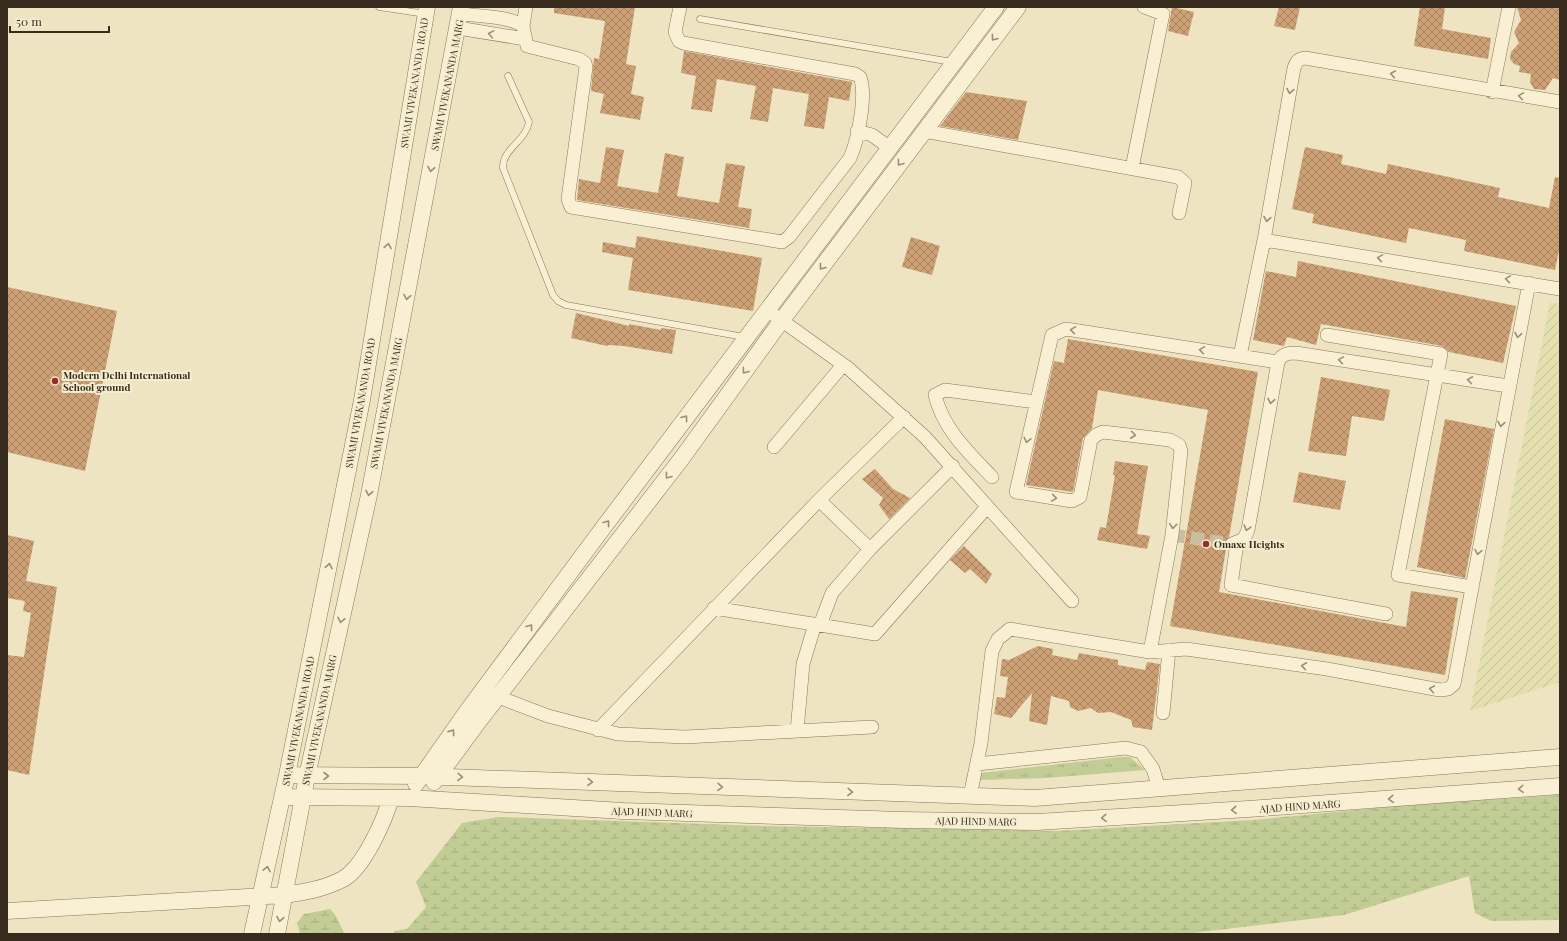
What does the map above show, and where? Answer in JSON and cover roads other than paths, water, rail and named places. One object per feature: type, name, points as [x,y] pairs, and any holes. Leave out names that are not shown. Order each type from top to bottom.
[{"type":"street","points":[[524,33],[526,7]]},
{"type":"street","points":[[460,16],[496,13],[519,24],[524,33],[527,46],[585,63],[586,67],[568,199],[568,203],[574,208],[782,242],[789,237],[850,158],[864,93],[860,77],[855,74],[683,43],[679,41],[675,32],[680,7]]},
{"type":"street","points":[[7,911],[284,895],[313,891],[344,878],[362,860],[385,818],[399,798],[421,776],[465,714],[746,337],[996,7]]},
{"type":"street","points":[[425,799],[438,776],[682,458],[782,320],[1018,7]]},
{"type":"street","points":[[1132,168],[1163,14],[1144,7]]},
{"type":"street","points":[[1492,92],[1509,7]]},
{"type":"street","name":"SWAMI VIVEKANANDA ROAD","points":[[252,934],[287,775],[362,400],[426,10]]},
{"type":"street","points":[[460,16],[524,33]]},
{"type":"street","name":"SWAMI VIVEKANANDA MARG","points":[[277,934],[307,776],[369,495],[460,16]]},
{"type":"street","points":[[1240,356],[1264,240],[1295,63],[1300,59],[1305,58],[1492,92],[1560,102]]},
{"type":"street","points":[[954,63],[965,76]]},
{"type":"street","points":[[857,131],[872,135],[890,148]]},
{"type":"street","points":[[924,132],[1132,168],[1182,179],[1185,188],[1178,213]]},
{"type":"street","points":[[1264,240],[1560,289]]},
{"type":"street","points":[[970,796],[977,764],[992,652],[998,639],[1010,629],[1150,652],[1186,649],[1327,669],[1440,690],[1448,689],[1454,684],[1508,386],[1529,283]]},
{"type":"street","points":[[767,310],[843,364],[926,437],[1072,601]]},
{"type":"street","points":[[1150,652],[1172,536],[1181,451],[1179,445],[1170,440],[1103,432],[1096,435],[1091,440],[1080,497],[1076,500],[1072,501],[1016,492],[1052,335],[1066,329],[1278,362]]},
{"type":"street","points":[[1327,334],[1441,354],[1398,576],[1472,587]]},
{"type":"street","points":[[1386,614],[1231,585],[1235,544],[1244,539],[1248,530],[1278,362],[1281,356],[1287,353],[1296,353],[1508,386]]},
{"type":"street","points":[[774,447],[843,364]]},
{"type":"street","points":[[992,477],[954,437],[938,404],[936,395],[945,390],[1036,402]]},
{"type":"street","points":[[598,730],[819,500],[904,417]]},
{"type":"street","points":[[797,731],[803,664],[832,593],[870,549],[953,466]]},
{"type":"street","points":[[819,500],[870,549]]},
{"type":"street","points":[[714,608],[875,634],[987,507]]},
{"type":"street","points":[[1163,713],[1169,650]]},
{"type":"street","points":[[498,698],[548,716],[618,734],[685,737],[872,727]]},
{"type":"street","points":[[977,764],[1126,748],[1141,752],[1153,770],[1159,789]]},
{"type":"street","points":[[287,775],[438,776],[1035,798],[1206,786],[1560,757]]},
{"type":"street","points":[[1206,786],[1207,812]]},
{"type":"street","name":"AJAD HIND MARG","points":[[282,797],[399,798],[623,811],[911,820],[1037,822],[1207,812],[1560,786]]},
{"type":"lane","points":[[379,7],[426,10]]},
{"type":"lane","points":[[700,19],[954,63]]},
{"type":"lane","points":[[508,76],[529,122],[524,136],[505,158],[503,168],[539,262],[553,295],[558,301],[566,305],[625,317],[746,337]]},
{"type":"tunnel","points":[[1172,535],[1232,544]]},
{"type":"place","name":"Modern Delhi International School ground","points":[[55,381]]},
{"type":"place","name":"Omaxe Heights","points":[[1206,544]]}]
